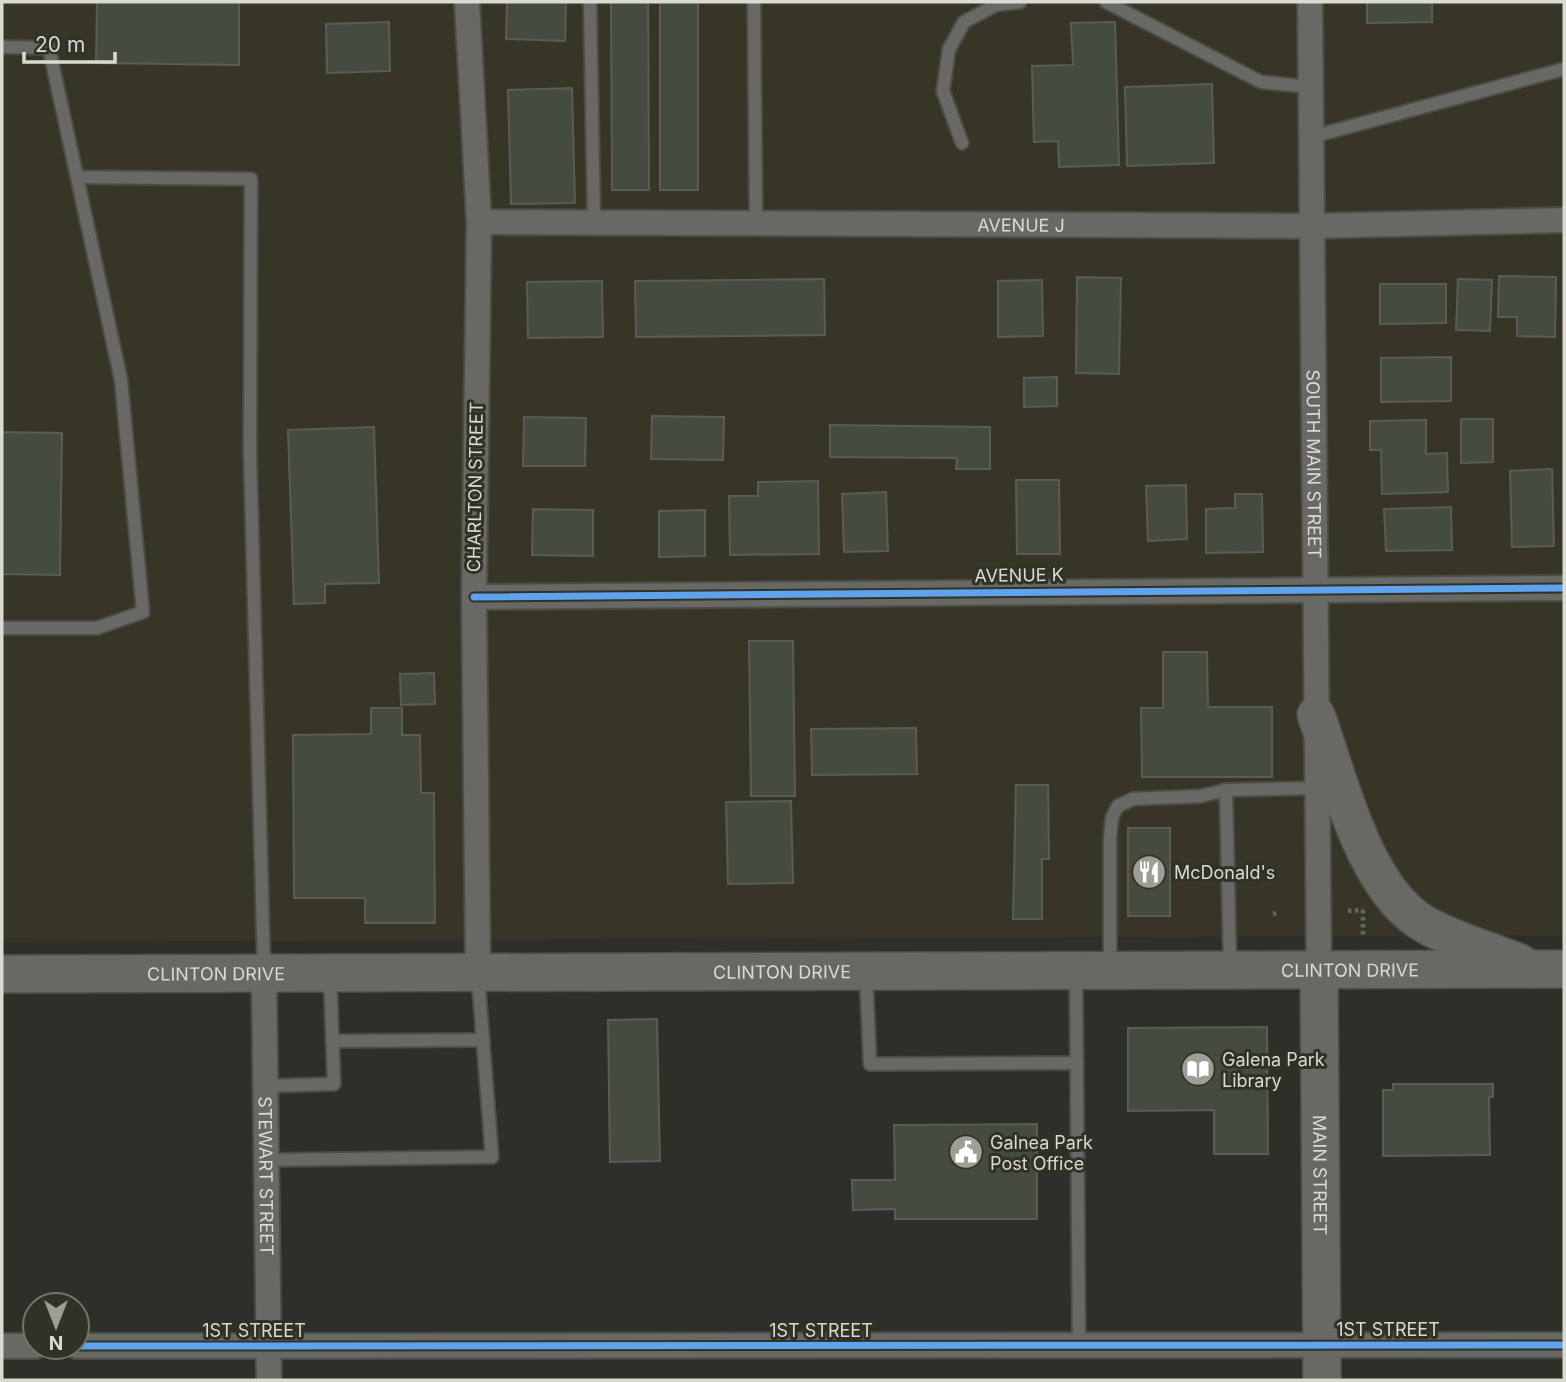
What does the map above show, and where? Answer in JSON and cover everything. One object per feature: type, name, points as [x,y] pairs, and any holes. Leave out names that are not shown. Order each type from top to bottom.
[{"type":"main road","points":[[1317,715],[1367,856],[1393,895],[1421,922],[1549,969]]},
{"type":"main road","name":"CLINTON DRIVE","points":[[2,974],[1549,969]]},
{"type":"main road","name":"MAIN STREET","points":[[1319,970],[1322,1363]]},
{"type":"street","name":"CHARLTON STREET","points":[[467,2],[478,222],[474,597],[478,973]]},
{"type":"street","name":"SOUTH MAIN STREET","points":[[1310,2],[1319,970]]},
{"type":"street","name":"AVENUE J","points":[[478,222],[1312,226],[1564,220]]},
{"type":"street","name":"AVENUE K","points":[[474,597],[1564,587]]},
{"type":"street","name":"STEWART STREET","points":[[264,973],[269,1380]]},
{"type":"street","name":"1ST STREET","points":[[91,1346],[1079,1345],[1322,1363],[1564,1345]]},
{"type":"street","points":[[2,1346],[21,1346]]},
{"type":"lane","points":[[590,2],[594,222]]},
{"type":"lane","points":[[754,2],[756,223]]},
{"type":"lane","points":[[962,143],[943,91],[949,49],[964,22],[996,5],[1020,2]]},
{"type":"lane","points":[[1105,2],[1261,82],[1311,87]]},
{"type":"lane","points":[[2,47],[49,48],[121,380],[143,612],[97,628],[2,628]]},
{"type":"lane","points":[[1311,137],[1564,69]]},
{"type":"lane","points":[[77,177],[251,179],[250,452],[264,973]]},
{"type":"lane","points":[[1079,1345],[1077,1063],[1093,970],[1112,817],[1118,806],[1133,799],[1201,796],[1226,790],[1317,788]]},
{"type":"lane","points":[[1226,790],[1230,970]]},
{"type":"lane","points":[[866,971],[870,1064],[1077,1063]]},
{"type":"lane","points":[[266,1086],[334,1084],[330,973]]},
{"type":"lane","points":[[266,1160],[492,1157],[478,973]]},
{"type":"lane","points":[[332,1041],[483,1040]]},
{"type":"path","points":[[1363,910],[1363,943]]},
{"type":"shaded area","points":[[2,2],[1564,2],[1564,935],[2,942]]},
{"type":"building","points":[[97,2],[239,2],[239,65],[96,63]]},
{"type":"building","points":[[507,2],[566,2],[565,41],[506,39]]},
{"type":"building","points":[[611,2],[648,2],[649,190],[612,190]]},
{"type":"building","points":[[660,2],[698,2],[698,190],[660,190]]},
{"type":"building","points":[[1367,2],[1432,2],[1432,22],[1367,23]]},
{"type":"building","points":[[389,22],[390,71],[327,73],[326,24]]},
{"type":"building","points":[[1115,22],[1119,165],[1059,167],[1058,141],[1034,142],[1032,66],[1073,65],[1071,23]]},
{"type":"building","points":[[1212,84],[1214,163],[1127,166],[1125,87]]},
{"type":"building","points":[[572,88],[575,203],[511,204],[508,90]]},
{"type":"building","points":[[1499,276],[1556,277],[1555,337],[1517,336],[1517,317],[1498,317]]},
{"type":"building","points":[[1077,277],[1121,278],[1119,374],[1076,373]]},
{"type":"building","points":[[824,279],[825,335],[636,337],[635,281]]},
{"type":"building","points":[[1458,279],[1492,280],[1490,331],[1456,330]]},
{"type":"building","points":[[1042,280],[1043,336],[998,337],[998,281]]},
{"type":"building","points":[[602,281],[603,337],[528,338],[527,282]]},
{"type":"building","points":[[1380,284],[1446,284],[1446,323],[1380,324]]},
{"type":"building","points":[[1451,357],[1451,401],[1381,402],[1381,358]]},
{"type":"building","points":[[1057,377],[1057,406],[1024,407],[1024,378]]},
{"type":"building","points":[[652,416],[724,417],[723,460],[651,459]]},
{"type":"building","points":[[524,417],[586,418],[585,466],[523,466]]},
{"type":"building","points":[[1461,419],[1493,419],[1493,462],[1461,463]]},
{"type":"building","points":[[1426,420],[1426,454],[1447,453],[1448,492],[1382,494],[1381,450],[1370,450],[1370,421]]},
{"type":"building","points":[[830,425],[990,427],[990,469],[956,469],[957,458],[830,457]]},
{"type":"building","points":[[374,427],[379,583],[325,584],[325,603],[294,604],[288,430]]},
{"type":"building","points":[[2,432],[62,433],[60,575],[2,574]]},
{"type":"building","points":[[1552,469],[1554,546],[1512,547],[1510,471]]},
{"type":"building","points":[[1016,480],[1059,480],[1060,554],[1017,554]]},
{"type":"building","points":[[818,481],[819,554],[730,555],[729,496],[758,496],[758,482]]},
{"type":"building","points":[[1186,485],[1187,539],[1148,541],[1146,486]]},
{"type":"building","points":[[886,492],[888,551],[844,552],[842,494]]},
{"type":"building","points":[[1235,494],[1262,494],[1263,552],[1206,553],[1206,509],[1235,508]]},
{"type":"building","points":[[1451,507],[1452,550],[1386,551],[1384,509]]},
{"type":"building","points":[[533,509],[593,510],[593,556],[532,555]]},
{"type":"building","points":[[705,510],[705,556],[659,557],[659,511]]},
{"type":"building","points":[[749,641],[793,641],[795,796],[751,796]]},
{"type":"building","points":[[1163,652],[1207,652],[1208,707],[1272,707],[1272,777],[1142,777],[1141,708],[1163,708]]},
{"type":"building","points":[[434,673],[435,704],[401,705],[400,674]]},
{"type":"building","points":[[371,708],[402,708],[402,735],[420,735],[421,793],[434,793],[435,923],[365,923],[365,898],[294,898],[293,735],[371,734]]},
{"type":"building","points":[[916,728],[917,774],[812,775],[811,729]]},
{"type":"building","points":[[1016,785],[1048,785],[1049,859],[1042,859],[1042,919],[1013,919]]},
{"type":"building","points":[[791,801],[793,883],[728,884],[726,802]]},
{"type":"building","name":"McDonald's","points":[[1128,828],[1170,828],[1170,916],[1128,916]]},
{"type":"building","points":[[657,1019],[660,1161],[610,1162],[608,1020]]},
{"type":"building","name":"Galena Park Library","points":[[1267,1027],[1268,1154],[1214,1154],[1214,1110],[1128,1111],[1128,1028]]},
{"type":"building","points":[[1393,1084],[1493,1084],[1493,1097],[1489,1097],[1490,1155],[1383,1156],[1383,1090],[1393,1090]]},
{"type":"building","name":"Galnea Park Post Office","points":[[1037,1124],[1037,1219],[895,1219],[895,1209],[853,1210],[852,1180],[895,1180],[894,1125]]},
{"type":"cycle path","points":[[474,597],[1564,588]]},
{"type":"cycle path","points":[[91,1346],[1564,1345]]},
{"type":"place","name":"McDonald's","points":[[1149,872]]},
{"type":"place","name":"Galena Park Library","points":[[1198,1069]]},
{"type":"place","name":"Galnea Park Post Office","points":[[966,1152]]}]
